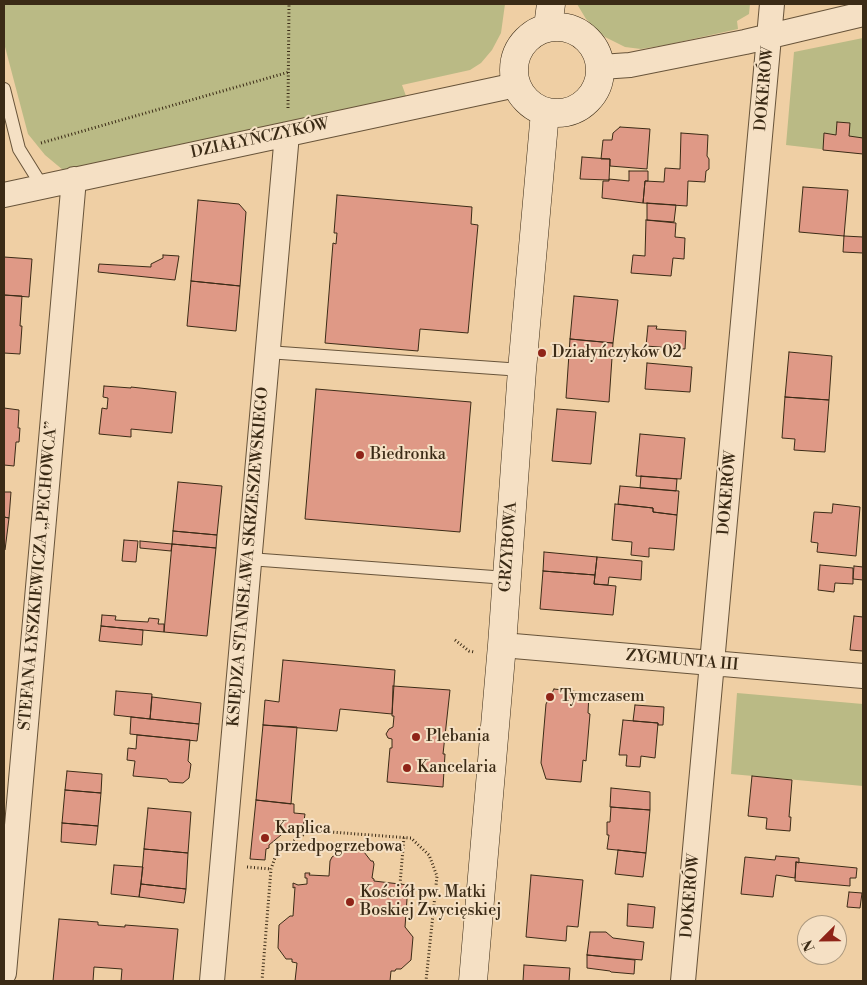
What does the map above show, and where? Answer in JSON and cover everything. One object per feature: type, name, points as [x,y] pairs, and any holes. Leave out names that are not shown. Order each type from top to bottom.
[{"type":"street","name":"DOKERÓW","points":[[683,981],[772,4]]},
{"type":"street","points":[[601,67],[630,65],[745,42],[863,14]]},
{"type":"street","points":[[550,16],[561,26],[573,29],[581,34],[595,48],[601,67],[597,88],[591,98],[583,106],[561,113],[545,112],[528,102],[516,85],[514,72],[515,60],[520,48],[550,16]]},
{"type":"street","name":"DZIAŁYŃCZYKÓW","points":[[4,194],[516,85]]},
{"type":"street","name":"GRZYBOWA","points":[[473,981],[490,649],[507,578],[522,370],[545,112]]},
{"type":"street","name":"KSIĘDZA STANISŁAWA SKRZESZEWSKIEGO","points":[[212,981],[287,134]]},
{"type":"street","name":"STEFANA ŁYSZKIEWICZA „PECHOWCA”","points":[[4,973],[74,179]]},
{"type":"street","name":"ZYGMUNTA III","points":[[490,649],[863,676]]},
{"type":"lane","points":[[4,89],[19,149],[42,186]]},
{"type":"lane","points":[[267,352],[522,370]]},
{"type":"lane","points":[[249,558],[507,578]]},
{"type":"path","points":[[287,134],[289,4]]},
{"type":"path","points":[[19,149],[289,72]]},
{"type":"path","points":[[455,640],[469,651],[490,649]]},
{"type":"path","points":[[262,981],[271,869],[277,852],[306,833],[316,831],[411,838],[429,855],[437,876],[426,981]]},
{"type":"path","points":[[400,884],[404,837]]},
{"type":"green space","points":[[4,4],[505,4],[501,33],[492,50],[481,63],[470,70],[402,85],[406,96],[63,170],[45,155],[28,134],[4,43]]},
{"type":"green space","points":[[577,4],[750,4],[749,14],[737,21],[738,29],[641,49],[625,47],[605,37],[586,19]]},
{"type":"green space","points":[[863,38],[863,154],[786,145],[794,52]]},
{"type":"green space","points":[[737,693],[863,704],[863,786],[731,774]]},
{"type":"building","points":[[837,122],[850,123],[849,136],[863,138],[863,154],[823,150],[824,133],[836,135]]},
{"type":"building","points":[[620,127],[650,129],[647,169],[610,166],[610,159],[601,159],[603,140],[612,140],[613,133]]},
{"type":"building","points":[[681,133],[708,135],[707,156],[709,159],[709,169],[706,171],[705,182],[688,181],[687,206],[643,203],[645,181],[664,182],[665,168],[680,169]]},
{"type":"building","points":[[582,157],[610,159],[609,180],[580,179]]},
{"type":"building","points":[[629,171],[648,171],[648,181],[645,181],[643,203],[602,198],[603,181],[609,181],[609,179],[629,181]]},
{"type":"building","points":[[803,187],[848,190],[844,236],[799,232]]},
{"type":"building","points":[[337,195],[472,207],[471,224],[478,225],[468,333],[420,329],[418,351],[325,343],[333,243],[336,244],[337,233],[334,233]]},
{"type":"building","points":[[198,200],[239,204],[246,212],[240,286],[191,281]]},
{"type":"building","points":[[647,203],[676,205],[674,222],[647,220]]},
{"type":"building","points":[[646,220],[676,223],[675,237],[685,238],[684,259],[673,258],[671,276],[631,273],[633,255],[645,256]]},
{"type":"building","points":[[844,236],[863,237],[863,253],[843,252]]},
{"type":"building","points":[[163,255],[179,256],[175,280],[98,272],[99,264],[151,267],[151,264],[163,258]]},
{"type":"building","points":[[4,257],[32,259],[29,297],[4,295]]},
{"type":"building","points":[[191,281],[240,286],[236,331],[187,326]]},
{"type":"building","points":[[4,295],[22,296],[20,354],[4,353]]},
{"type":"building","points":[[574,296],[618,300],[613,343],[570,339]]},
{"type":"building","points":[[648,326],[657,326],[656,329],[686,331],[685,349],[646,346]]},
{"type":"building","points":[[570,339],[613,343],[609,402],[566,398]]},
{"type":"building","points":[[789,352],[832,356],[829,400],[785,397]]},
{"type":"building","points":[[647,363],[692,367],[690,392],[645,389]]},
{"type":"building","points":[[104,386],[176,392],[172,433],[131,429],[131,437],[99,434],[102,408],[107,409],[108,398],[103,397]]},
{"type":"building","points":[[316,389],[471,402],[460,532],[305,519]]},
{"type":"building","points":[[785,397],[829,400],[825,452],[794,450],[795,439],[782,438]]},
{"type":"building","points":[[4,408],[19,410],[19,442],[16,442],[14,466],[4,465]]},
{"type":"building","points":[[557,409],[596,412],[591,464],[552,461]]},
{"type":"building","points":[[640,434],[685,438],[681,479],[636,476]]},
{"type":"building","points":[[641,476],[677,479],[676,491],[640,488]]},
{"type":"building","points":[[178,482],[222,486],[217,535],[173,531]]},
{"type":"building","points":[[620,486],[679,491],[677,515],[653,512],[653,508],[618,504]]},
{"type":"building","points":[[4,492],[11,492],[9,518],[4,517]]},
{"type":"building","points":[[615,504],[653,508],[653,512],[677,515],[674,550],[649,548],[649,557],[631,555],[632,542],[612,540]]},
{"type":"building","points":[[833,504],[860,507],[856,556],[817,552],[818,543],[811,542],[814,512],[832,513]]},
{"type":"building","points":[[4,517],[9,518],[5,550],[4,550]]},
{"type":"building","points":[[173,531],[217,535],[216,548],[172,544]]},
{"type":"building","points":[[124,540],[138,541],[136,562],[122,561]]},
{"type":"building","points":[[140,541],[172,544],[171,551],[140,548]]},
{"type":"building","points":[[172,544],[216,548],[207,636],[164,632]]},
{"type":"building","points":[[544,552],[597,557],[595,575],[543,571]]},
{"type":"building","points":[[597,557],[642,561],[641,580],[609,577],[608,585],[594,584]]},
{"type":"building","points":[[820,565],[853,568],[853,584],[835,583],[834,592],[818,590]]},
{"type":"building","points":[[854,566],[863,567],[863,580],[853,579]]},
{"type":"building","points":[[543,571],[595,575],[594,584],[616,586],[613,615],[540,609]]},
{"type":"building","points":[[102,615],[116,616],[115,620],[148,622],[149,618],[159,619],[158,624],[164,624],[164,632],[101,626]]},
{"type":"building","points":[[854,616],[863,617],[863,651],[850,650]]},
{"type":"building","points":[[101,626],[143,630],[142,645],[99,641]]},
{"type":"building","points":[[283,660],[395,670],[392,714],[340,709],[337,731],[263,725],[265,700],[279,702]]},
{"type":"building","name":"Plebania","points":[[393,686],[450,690],[443,754],[445,754],[443,787],[387,782],[392,739],[388,738],[386,734],[393,727]]},
{"type":"building","points":[[554,689],[589,693],[588,713],[590,714],[586,761],[583,760],[581,782],[546,779],[541,763],[546,704]]},
{"type":"building","points":[[116,691],[152,694],[150,719],[114,715]]},
{"type":"building","points":[[152,697],[201,703],[199,724],[150,719]]},
{"type":"building","points":[[635,705],[664,707],[663,725],[633,721]]},
{"type":"building","points":[[131,717],[199,724],[197,741],[130,734]]},
{"type":"building","points":[[623,720],[658,723],[655,758],[641,756],[640,767],[626,766],[627,755],[619,755]]},
{"type":"building","points":[[263,725],[297,727],[291,804],[256,800]]},
{"type":"building","points":[[137,735],[190,740],[188,761],[191,764],[189,778],[183,783],[169,782],[167,779],[133,776],[135,761],[127,760],[128,748],[136,749]]},
{"type":"building","points":[[67,771],[102,774],[101,793],[65,790]]},
{"type":"building","points":[[752,776],[792,780],[789,817],[791,817],[790,831],[766,829],[767,818],[748,816]]},
{"type":"building","points":[[611,788],[650,792],[650,810],[610,807]]},
{"type":"building","points":[[65,790],[101,793],[98,826],[62,823]]},
{"type":"building","name":"Kaplica przedpogrzebowa","points":[[256,800],[294,804],[294,813],[305,814],[303,828],[292,827],[291,830],[287,830],[269,845],[269,848],[266,849],[265,860],[250,859]]},
{"type":"building","points":[[611,807],[650,810],[646,853],[607,849],[609,835],[607,835],[607,822],[610,822]]},
{"type":"building","points":[[148,808],[191,812],[188,853],[144,849]]},
{"type":"building","points":[[62,823],[98,826],[96,845],[61,842]]},
{"type":"building","name":"Kościół pw. Matki Boskiej Zwycięskiej","points":[[346,847],[364,850],[374,864],[372,878],[374,881],[408,885],[405,927],[413,937],[411,960],[401,969],[391,971],[390,981],[295,981],[297,963],[292,962],[292,959],[286,959],[278,948],[279,925],[290,916],[293,916],[295,887],[293,888],[293,883],[298,885],[307,884],[305,873],[329,876],[332,857]]},
{"type":"building","points":[[144,849],[188,853],[186,889],[141,884]]},
{"type":"building","points":[[618,850],[646,853],[643,877],[615,874]]},
{"type":"building","points":[[776,856],[799,858],[799,863],[796,862],[795,878],[776,875],[773,897],[741,894],[745,857],[775,860]]},
{"type":"building","points":[[796,862],[857,868],[856,878],[850,878],[850,886],[795,881]]},
{"type":"building","points":[[114,865],[143,867],[139,897],[111,894]]},
{"type":"building","points":[[531,875],[583,880],[578,927],[567,926],[566,941],[526,937]]},
{"type":"building","points":[[141,884],[186,889],[184,903],[139,897]]},
{"type":"building","points":[[849,892],[862,893],[860,908],[847,907]]},
{"type":"building","points":[[628,904],[655,907],[653,928],[627,926]]},
{"type":"building","points":[[59,919],[98,922],[98,925],[178,929],[173,981],[121,981],[122,969],[94,967],[93,981],[53,981]]},
{"type":"building","points":[[590,932],[606,932],[613,938],[644,942],[642,960],[587,955]]},
{"type":"building","points":[[587,955],[635,960],[634,974],[587,968]]},
{"type":"building","points":[[524,965],[570,968],[569,981],[523,981]]},
{"type":"place","name":"Działyńczyków 02","points":[[542,353]]},
{"type":"place","name":"Biedronka","points":[[360,455]]},
{"type":"place","name":"Tymczasem","points":[[550,697]]},
{"type":"place","name":"Plebania","points":[[416,737]]},
{"type":"place","name":"Kancelaria","points":[[407,768]]},
{"type":"place","name":"Kaplica przedpogrzebowa","points":[[265,838]]},
{"type":"place","name":"Kościół pw. Matki Boskiej Zwycięskiej","points":[[350,902]]}]
